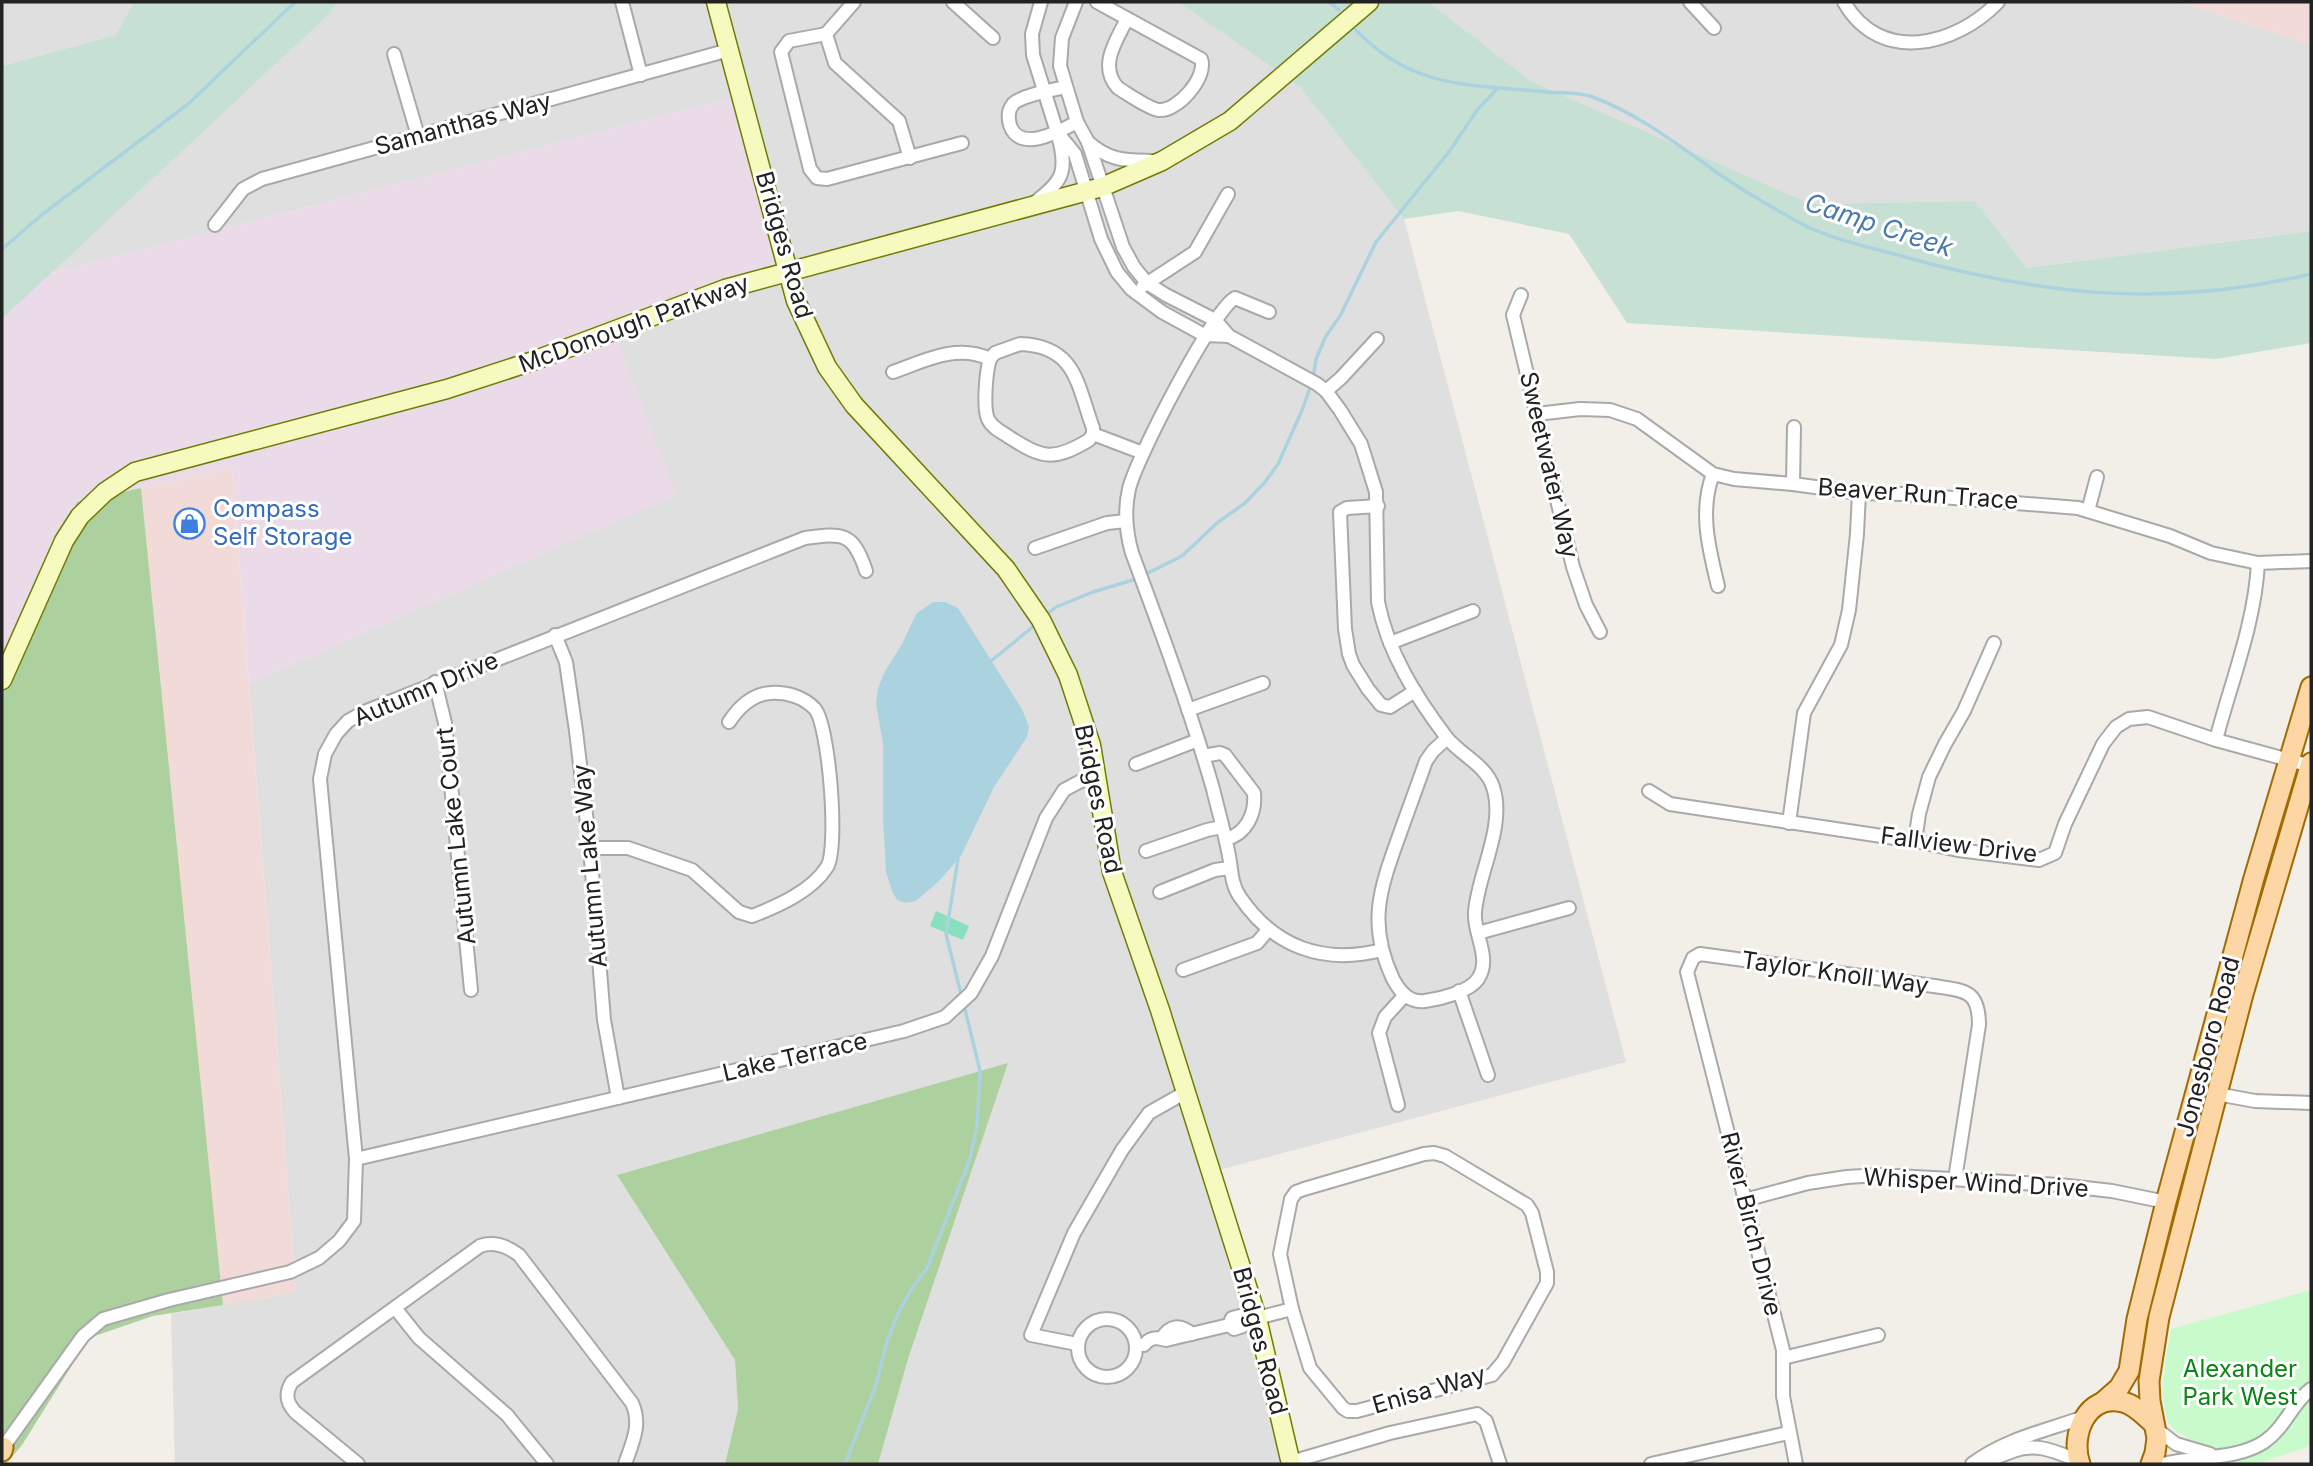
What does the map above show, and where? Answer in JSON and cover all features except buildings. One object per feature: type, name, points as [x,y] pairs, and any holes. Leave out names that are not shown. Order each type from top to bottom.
[{"type":"main road","name":"Jonesboro Road","points":[[2084,1417],[2119,1388],[2129,1371],[2137,1319],[2166,1202],[2254,878],[2311,687]]},
{"type":"main road","name":"Jonesboro Road","points":[[2151,1464],[2157,1445],[2149,1381],[2153,1346],[2243,994],[2311,765]]},
{"type":"main road","points":[[2103,1402],[2120,1401],[2132,1405],[2154,1426]]},
{"type":"main road","points":[[2079,1463],[2076,1439],[2084,1417]]},
{"type":"street","points":[[622,2],[641,75]]},
{"type":"street","name":"Bridges Road","points":[[716,2],[796,302],[827,367],[853,405],[1006,569],[1041,620],[1068,675],[1091,745],[1112,872],[1186,1092],[1253,1318],[1291,1463]]},
{"type":"street","points":[[854,2],[826,34],[789,41],[781,52],[811,172],[824,180],[962,143]]},
{"type":"street","points":[[953,2],[993,38]]},
{"type":"street","points":[[1028,208],[1055,187],[1062,175],[1062,152],[1031,47],[1041,2]]},
{"type":"street","points":[[1076,2],[1059,49],[1060,66],[1077,122],[1088,142],[1099,152],[1114,159],[1162,161]]},
{"type":"street","points":[[1097,2],[1196,55],[1202,61],[1203,71],[1190,93],[1163,110],[1156,109],[1114,84],[1109,55],[1127,19]]},
{"type":"street","name":"McDonough Parkway","points":[[2,680],[64,541],[80,516],[105,492],[135,472],[447,389],[533,361],[725,289],[1094,190],[1162,161],[1230,121],[1369,2]]},
{"type":"street","points":[[1690,2],[1714,28]]},
{"type":"street","points":[[1844,2],[1856,18],[1872,31],[1894,40],[1916,43],[1956,34],[1978,21],[1998,2]]},
{"type":"street","points":[[826,34],[835,63],[899,121],[911,158]]},
{"type":"street","name":"Samanthas Way","points":[[215,225],[243,189],[262,179],[729,50]]},
{"type":"street","points":[[394,54],[418,136]]},
{"type":"street","points":[[1066,87],[1014,103],[1009,111],[1010,124],[1023,140],[1057,132],[1077,122]]},
{"type":"street","points":[[1057,132],[1075,154],[1134,267],[1147,282],[1214,320],[1229,336],[1297,371],[1326,391],[1360,444],[1375,484],[1378,506],[1378,602],[1390,643],[1415,691],[1447,738],[1459,752],[1485,771],[1496,797],[1495,824],[1475,911],[1483,969],[1477,981],[1459,991],[1420,1002],[1411,1000],[1396,984],[1382,950],[1378,915],[1382,885],[1426,761],[1447,738]]},
{"type":"street","points":[[1088,142],[1094,190],[1107,251],[1125,284],[1162,312],[1204,335],[1229,336]]},
{"type":"street","points":[[1135,293],[1147,282],[1195,252],[1228,194]]},
{"type":"street","name":"Sweetwater Way","points":[[1521,295],[1513,315],[1536,414],[1573,567],[1586,605],[1600,632]]},
{"type":"street","points":[[1269,312],[1235,298],[1228,302],[1214,320],[1143,453],[1129,490],[1126,521],[1132,553],[1198,740],[1239,897],[1268,930],[1297,947],[1310,951],[1359,955],[1382,950]]},
{"type":"street","points":[[1326,391],[1377,339]]},
{"type":"street","points":[[1020,344],[1038,345],[1055,352],[1073,373],[1093,434],[1086,442],[1047,456],[1035,453],[997,429],[988,419],[986,410],[990,359],[995,353],[1020,344]]},
{"type":"street","points":[[893,372],[953,353],[976,353],[990,359]]},
{"type":"street","name":"Beaver Run Trace","points":[[1536,414],[1580,409],[1610,410],[1637,419],[1713,474],[1734,479],[1793,484],[1858,494],[1904,494],[2025,502],[2088,511],[2171,537],[2211,553],[2259,563],[2311,561]]},
{"type":"street","points":[[1793,484],[1794,427]]},
{"type":"street","points":[[1093,434],[1143,453]]},
{"type":"street","points":[[1713,474],[1706,493],[1707,538],[1718,586]]},
{"type":"street","points":[[2088,511],[2097,477]]},
{"type":"street","points":[[1789,822],[1804,713],[1841,645],[1849,610],[1858,494]]},
{"type":"street","points":[[1378,506],[1347,508],[1339,515],[1347,643],[1359,676],[1381,705],[1390,707],[1415,691]]},
{"type":"street","points":[[1035,548],[1107,523],[1126,521]]},
{"type":"street","name":"Autumn Drive","points":[[2,1449],[83,1336],[103,1319],[169,1300],[290,1272],[319,1258],[339,1241],[354,1220],[356,1159],[320,779],[325,754],[336,734],[348,721],[435,682],[805,538],[834,534],[848,537],[857,548],[866,571]]},
{"type":"street","points":[[2216,740],[2249,618],[2259,563]]},
{"type":"street","points":[[1390,643],[1473,611]]},
{"type":"street","name":"Autumn Lake Way","points":[[555,635],[566,662],[590,848],[604,1020],[618,1098]]},
{"type":"street","points":[[1915,841],[1929,777],[1964,711],[1994,643]]},
{"type":"street","name":"Autumn Lake Court","points":[[435,682],[447,737],[471,990]]},
{"type":"street","points":[[1188,710],[1263,683]]},
{"type":"street","points":[[590,848],[628,848],[692,870],[740,912],[752,916],[795,895],[818,879],[829,864],[833,834],[827,751],[822,723],[816,710],[802,699],[783,692],[762,694],[736,710],[729,722]]},
{"type":"street","name":"Fallview Drive","points":[[1649,791],[1670,804],[1915,841],[1958,850],[2039,860],[2055,853],[2082,784],[2103,744],[2116,727],[2129,719],[2148,717],[2216,740],[2311,765]]},
{"type":"street","points":[[1136,764],[1198,740]]},
{"type":"street","points":[[1146,851],[1206,830],[1240,834],[1246,827],[1254,793],[1225,755],[1220,753],[1203,757]]},
{"type":"street","name":"Lake Terrace","points":[[356,1159],[904,1031],[945,1017],[971,993],[992,956],[1046,818],[1064,790],[1096,774]]},
{"type":"street","points":[[1160,891],[1215,870],[1230,868]]},
{"type":"street","points":[[1478,933],[1569,908]]},
{"type":"street","points":[[1184,970],[1257,943],[1268,930]]},
{"type":"street","name":"Taylor Knoll Way","points":[[1690,987],[1687,972],[1693,958],[1700,954],[1934,986],[1965,991],[1972,995],[1979,1009],[1978,1030],[1955,1179]]},
{"type":"street","name":"River Birch Drive","points":[[1690,987],[1783,1350],[1783,1396],[1796,1464]]},
{"type":"street","points":[[1459,991],[1488,1075]]},
{"type":"street","points":[[1398,1105],[1379,1033],[1385,1017],[1405,995]]},
{"type":"street","points":[[1077,1344],[1031,1335],[1074,1233],[1122,1150],[1149,1112],[1186,1092]]},
{"type":"street","points":[[2217,1094],[2255,1101],[2311,1103]]},
{"type":"street","name":"Enisa Way","points":[[1434,1153],[1445,1156],[1523,1201],[1530,1209],[1547,1272],[1547,1283],[1503,1362],[1492,1375],[1357,1411],[1348,1411],[1310,1368],[1292,1309],[1280,1254],[1291,1199],[1299,1191],[1434,1153]]},
{"type":"street","name":"Whisper Wind Drive","points":[[1745,1200],[1808,1183],[1878,1175],[2112,1191],[2166,1202]]},
{"type":"street","points":[[358,1464],[295,1412],[288,1402],[288,1388],[292,1382],[480,1246],[494,1244],[511,1249],[519,1255],[632,1403],[637,1416],[636,1431],[625,1464]]},
{"type":"street","points":[[395,1308],[418,1338],[507,1415],[547,1464]]},
{"type":"street","points":[[1140,1346],[1131,1366],[1114,1377],[1104,1378],[1086,1369],[1080,1361],[1077,1344],[1087,1326],[1104,1319],[1114,1319],[1129,1329],[1140,1346],[1150,1348],[1161,1346],[1164,1339],[1229,1325],[1232,1318],[1253,1318],[1292,1309]]},
{"type":"street","points":[[1783,1358],[1878,1335]]},
{"type":"street","points":[[2163,1464],[2236,1453],[2264,1442],[2311,1389]]},
{"type":"street","points":[[1291,1463],[1390,1433],[1477,1414],[1486,1421],[1500,1464]]},
{"type":"street","points":[[1973,1464],[1984,1454],[2004,1444],[2084,1417]]},
{"type":"street","points":[[2154,1426],[2176,1444],[2214,1455]]},
{"type":"street","points":[[1651,1464],[1788,1433]]},
{"type":"street","points":[[1973,1464],[1989,1462],[2031,1447],[2048,1449],[2079,1463]]},
{"type":"shaded area","points":[[2,2],[134,2],[116,35],[2,66]]},
{"type":"shaded area","points":[[338,2],[1178,2],[1300,87],[1404,219],[1626,1062],[1204,1174],[1283,1464],[878,1464],[908,1359],[1007,1064],[617,1175],[735,1360],[738,1409],[725,1464],[175,1464],[171,1314],[296,1292],[249,684],[675,495],[614,331],[739,96],[51,273],[322,21]]},
{"type":"shaded area","points":[[1428,2],[2178,2],[2311,44],[2311,231],[2027,268],[1975,201],[1811,204],[1533,82]]},
{"type":"shaded area","points":[[2178,2],[2311,2],[2311,44]]},
{"type":"shaded area","points":[[739,96],[786,270],[614,331],[676,495],[249,684],[232,468],[78,502],[2,677],[2,319],[51,273]]},
{"type":"shaded area","points":[[232,468],[296,1292],[223,1305],[141,488]]},
{"type":"green space","points":[[134,2],[338,2],[322,21],[2,319],[2,66],[116,35]]},
{"type":"green space","points":[[1178,2],[1428,2],[1533,82],[1811,204],[1975,201],[2027,268],[2311,231],[2311,343],[2216,359],[1627,323],[1569,234],[1458,211],[1404,219],[1300,87]]},
{"type":"green space","points":[[141,488],[223,1305],[153,1316],[89,1338],[22,1445],[6,1464],[2,1464],[2,677],[77,502]]},
{"type":"green space","points":[[936,911],[969,926],[963,940],[930,926]]},
{"type":"green space","points":[[1008,1063],[908,1359],[878,1464],[725,1464],[738,1409],[735,1360],[617,1175]]},
{"type":"green space","name":"Alexander Park West","points":[[2311,1290],[2311,1446],[2255,1464],[2206,1464],[2205,1445],[2178,1432],[2167,1418],[2163,1393],[2171,1329]]},
{"type":"water","points":[[933,602],[945,602],[958,608],[1022,709],[1029,727],[1027,737],[994,787],[961,856],[939,881],[916,901],[906,903],[897,900],[886,872],[883,743],[876,704],[884,673],[916,614]]},
{"type":"waterway","points":[[2,249],[44,213],[187,105],[295,2]]},
{"type":"waterway","name":"Camp Creek","points":[[1329,2],[1339,10]]},
{"type":"waterway","name":"Camp Creek","points":[[1356,30],[1377,50],[1421,74],[1468,85],[1576,93],[1610,104],[1643,122],[1738,187],[1779,211],[1812,229],[1851,243],[2007,281],[2107,293],[2208,291],[2259,285],[2311,274]]},
{"type":"waterway","points":[[1046,615],[1056,607],[1136,579],[1182,556],[1217,523],[1245,503],[1265,482],[1278,464],[1303,408],[1313,379],[1316,359],[1326,336],[1340,316],[1376,242],[1448,153],[1478,109],[1498,88]]},
{"type":"waterway","points":[[991,661],[1035,625]]},
{"type":"waterway","points":[[958,859],[946,934],[962,998]]},
{"type":"waterway","points":[[845,1464],[876,1385],[887,1341],[897,1316],[912,1288],[927,1268],[970,1159],[977,1126],[980,1071],[964,1005]]},
{"type":"place","name":"Compass Self Storage","points":[[190,523]]}]
